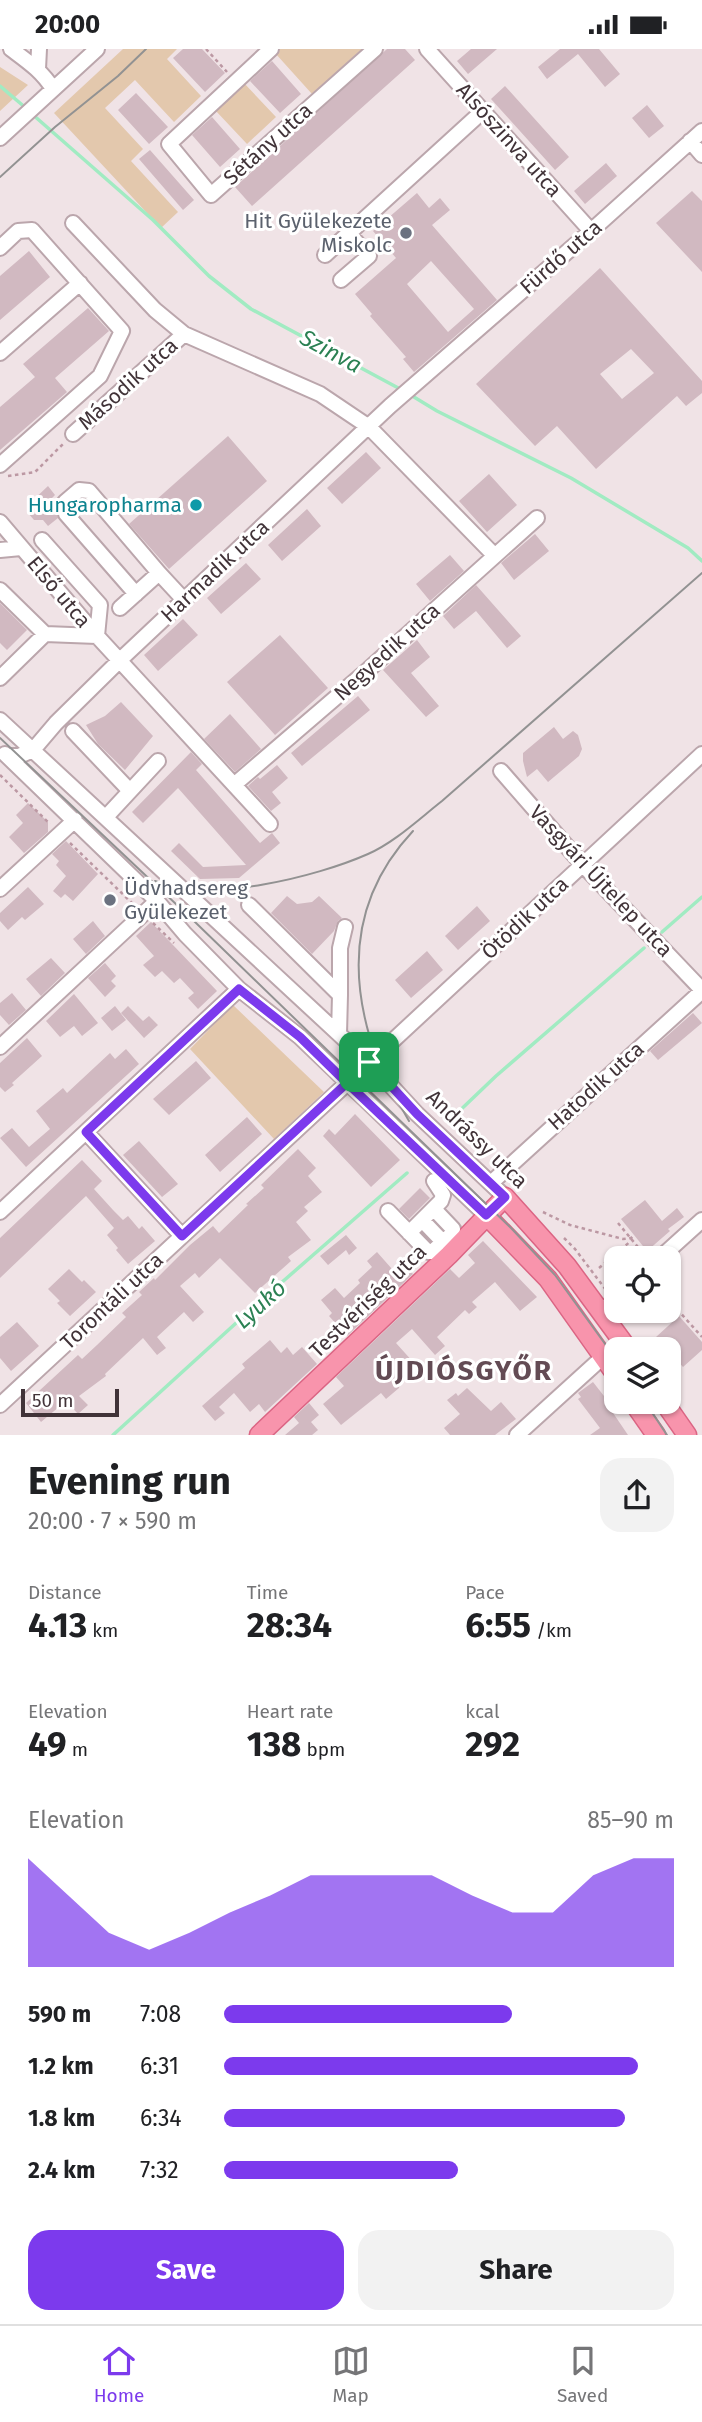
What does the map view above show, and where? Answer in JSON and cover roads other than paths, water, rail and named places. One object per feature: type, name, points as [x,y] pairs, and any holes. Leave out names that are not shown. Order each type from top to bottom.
[{"type":"main road","name":"Testvériség utca","points":[[259,1435],[449,1255],[505,1197]]},
{"type":"main road","name":"Andrássy utca","points":[[505,1197],[567,1266],[620,1337]]},
{"type":"main road","points":[[486,1215],[548,1279],[604,1356]]},
{"type":"main road","points":[[641,1414],[656,1435]]},
{"type":"main road","points":[[672,1414],[687,1435]]},
{"type":"street","points":[[10,49],[38,69],[53,89]]},
{"type":"street","points":[[38,69],[39,49]]},
{"type":"street","points":[[0,138],[97,49]]},
{"type":"street","name":"Sétány utca","points":[[271,49],[169,144],[211,195],[375,49]]},
{"type":"street","name":"Alsószinva utca","points":[[427,49],[591,232]]},
{"type":"street","points":[[325,255],[484,110]]},
{"type":"street","name":"Fürdő utca","points":[[390,406],[591,232],[702,131]]},
{"type":"street","points":[[690,141],[702,155]]},
{"type":"street","points":[[73,223],[155,310],[184,334],[320,394],[369,427],[494,555]]},
{"type":"street","points":[[0,248],[18,231],[32,230],[122,331],[100,376],[0,465]]},
{"type":"street","points":[[341,280],[369,256],[349,234]]},
{"type":"street","points":[[0,353],[80,283]]},
{"type":"street","name":"Második utca","points":[[72,434],[184,334]]},
{"type":"street","name":"Harmadik utca","points":[[38,745],[56,723],[120,660],[390,406]]},
{"type":"street","points":[[136,594],[66,514],[65,502],[79,490],[89,491],[184,600]]},
{"type":"street","name":"Negyedik utca","points":[[235,784],[369,669],[537,518]]},
{"type":"street","name":"Első utca","points":[[0,522],[97,636],[270,824]]},
{"type":"street","points":[[0,590],[45,633],[97,636],[100,605],[42,540]]},
{"type":"street","points":[[0,549],[21,548]]},
{"type":"street","points":[[121,608],[159,573]]},
{"type":"street","points":[[2,672],[45,633]]},
{"type":"street","name":"Andrássy utca","points":[[0,720],[38,745],[47,762],[369,1062],[417,1114],[505,1197]]},
{"type":"street","points":[[73,731],[130,791]]},
{"type":"street","points":[[4,753],[19,757],[38,745]]},
{"type":"street","points":[[4,753],[157,901],[239,989],[300,1037],[486,1215]]},
{"type":"street","name":"Ötödik utca","points":[[347,1083],[702,754]]},
{"type":"street","points":[[106,817],[158,761]]},
{"type":"street","name":"Vasgyári Újtelep utca","points":[[501,771],[583,865],[702,991]]},
{"type":"street","points":[[0,889],[75,820]]},
{"type":"street","points":[[0,1047],[157,901]]},
{"type":"street","points":[[248,905],[340,995]]},
{"type":"street","points":[[339,1034],[340,948],[345,927]]},
{"type":"street","points":[[0,1212],[239,989]]},
{"type":"street","name":"Hatodik utca","points":[[491,1182],[702,991]]},
{"type":"street","name":"Torontáli utca","points":[[0,1405],[347,1083]]},
{"type":"street","points":[[86,1132],[182,1236]]},
{"type":"street","points":[[409,1233],[441,1201],[443,1195],[434,1181]]},
{"type":"street","points":[[388,1211],[428,1252],[432,1252],[452,1234],[453,1229],[434,1209]]},
{"type":"street","points":[[422,1220],[443,1242]]},
{"type":"street","points":[[673,1246],[702,1220]]},
{"type":"street","points":[[517,1435],[604,1356]]},
{"type":"waterway","name":"Szinva","points":[[0,86],[27,109]]},
{"type":"waterway","name":"Szinva","points":[[32,114],[153,220],[209,276],[251,309],[402,390]]},
{"type":"waterway","name":"Szinva","points":[[409,394],[437,411],[571,478],[688,548],[702,561]]},
{"type":"waterway","name":"Lyukó","points":[[662,932],[702,897]]},
{"type":"waterway","name":"Lyukó","points":[[452,1118],[496,1076],[644,948]]},
{"type":"waterway","name":"Lyukó","points":[[113,1435],[407,1173]]},
{"type":"tram line","points":[[0,177],[146,49]]},
{"type":"tram line","points":[[155,881],[203,890],[262,885],[346,863],[378,849],[442,801],[702,573]]},
{"type":"tram line","points":[[0,738],[195,922],[512,1229],[555,1275],[604,1342]]},
{"type":"tram line","points":[[409,1121],[387,1083],[377,1059],[361,998],[359,968],[360,939],[366,911],[377,883],[392,856],[413,831]]},
{"type":"tram line","points":[[653,1414],[667,1435]]},
{"type":"place","name":"Hit Gyülekezete Miskolc","points":[[406,233]]},
{"type":"place","name":"Hungaropharma","points":[[196,505]]},
{"type":"place","name":"Üdvhadsereg Gyülekezet","points":[[110,900]]},
{"type":"district","name":"ÚJDIÓSGYŐR","points":[[464,1370]]}]
